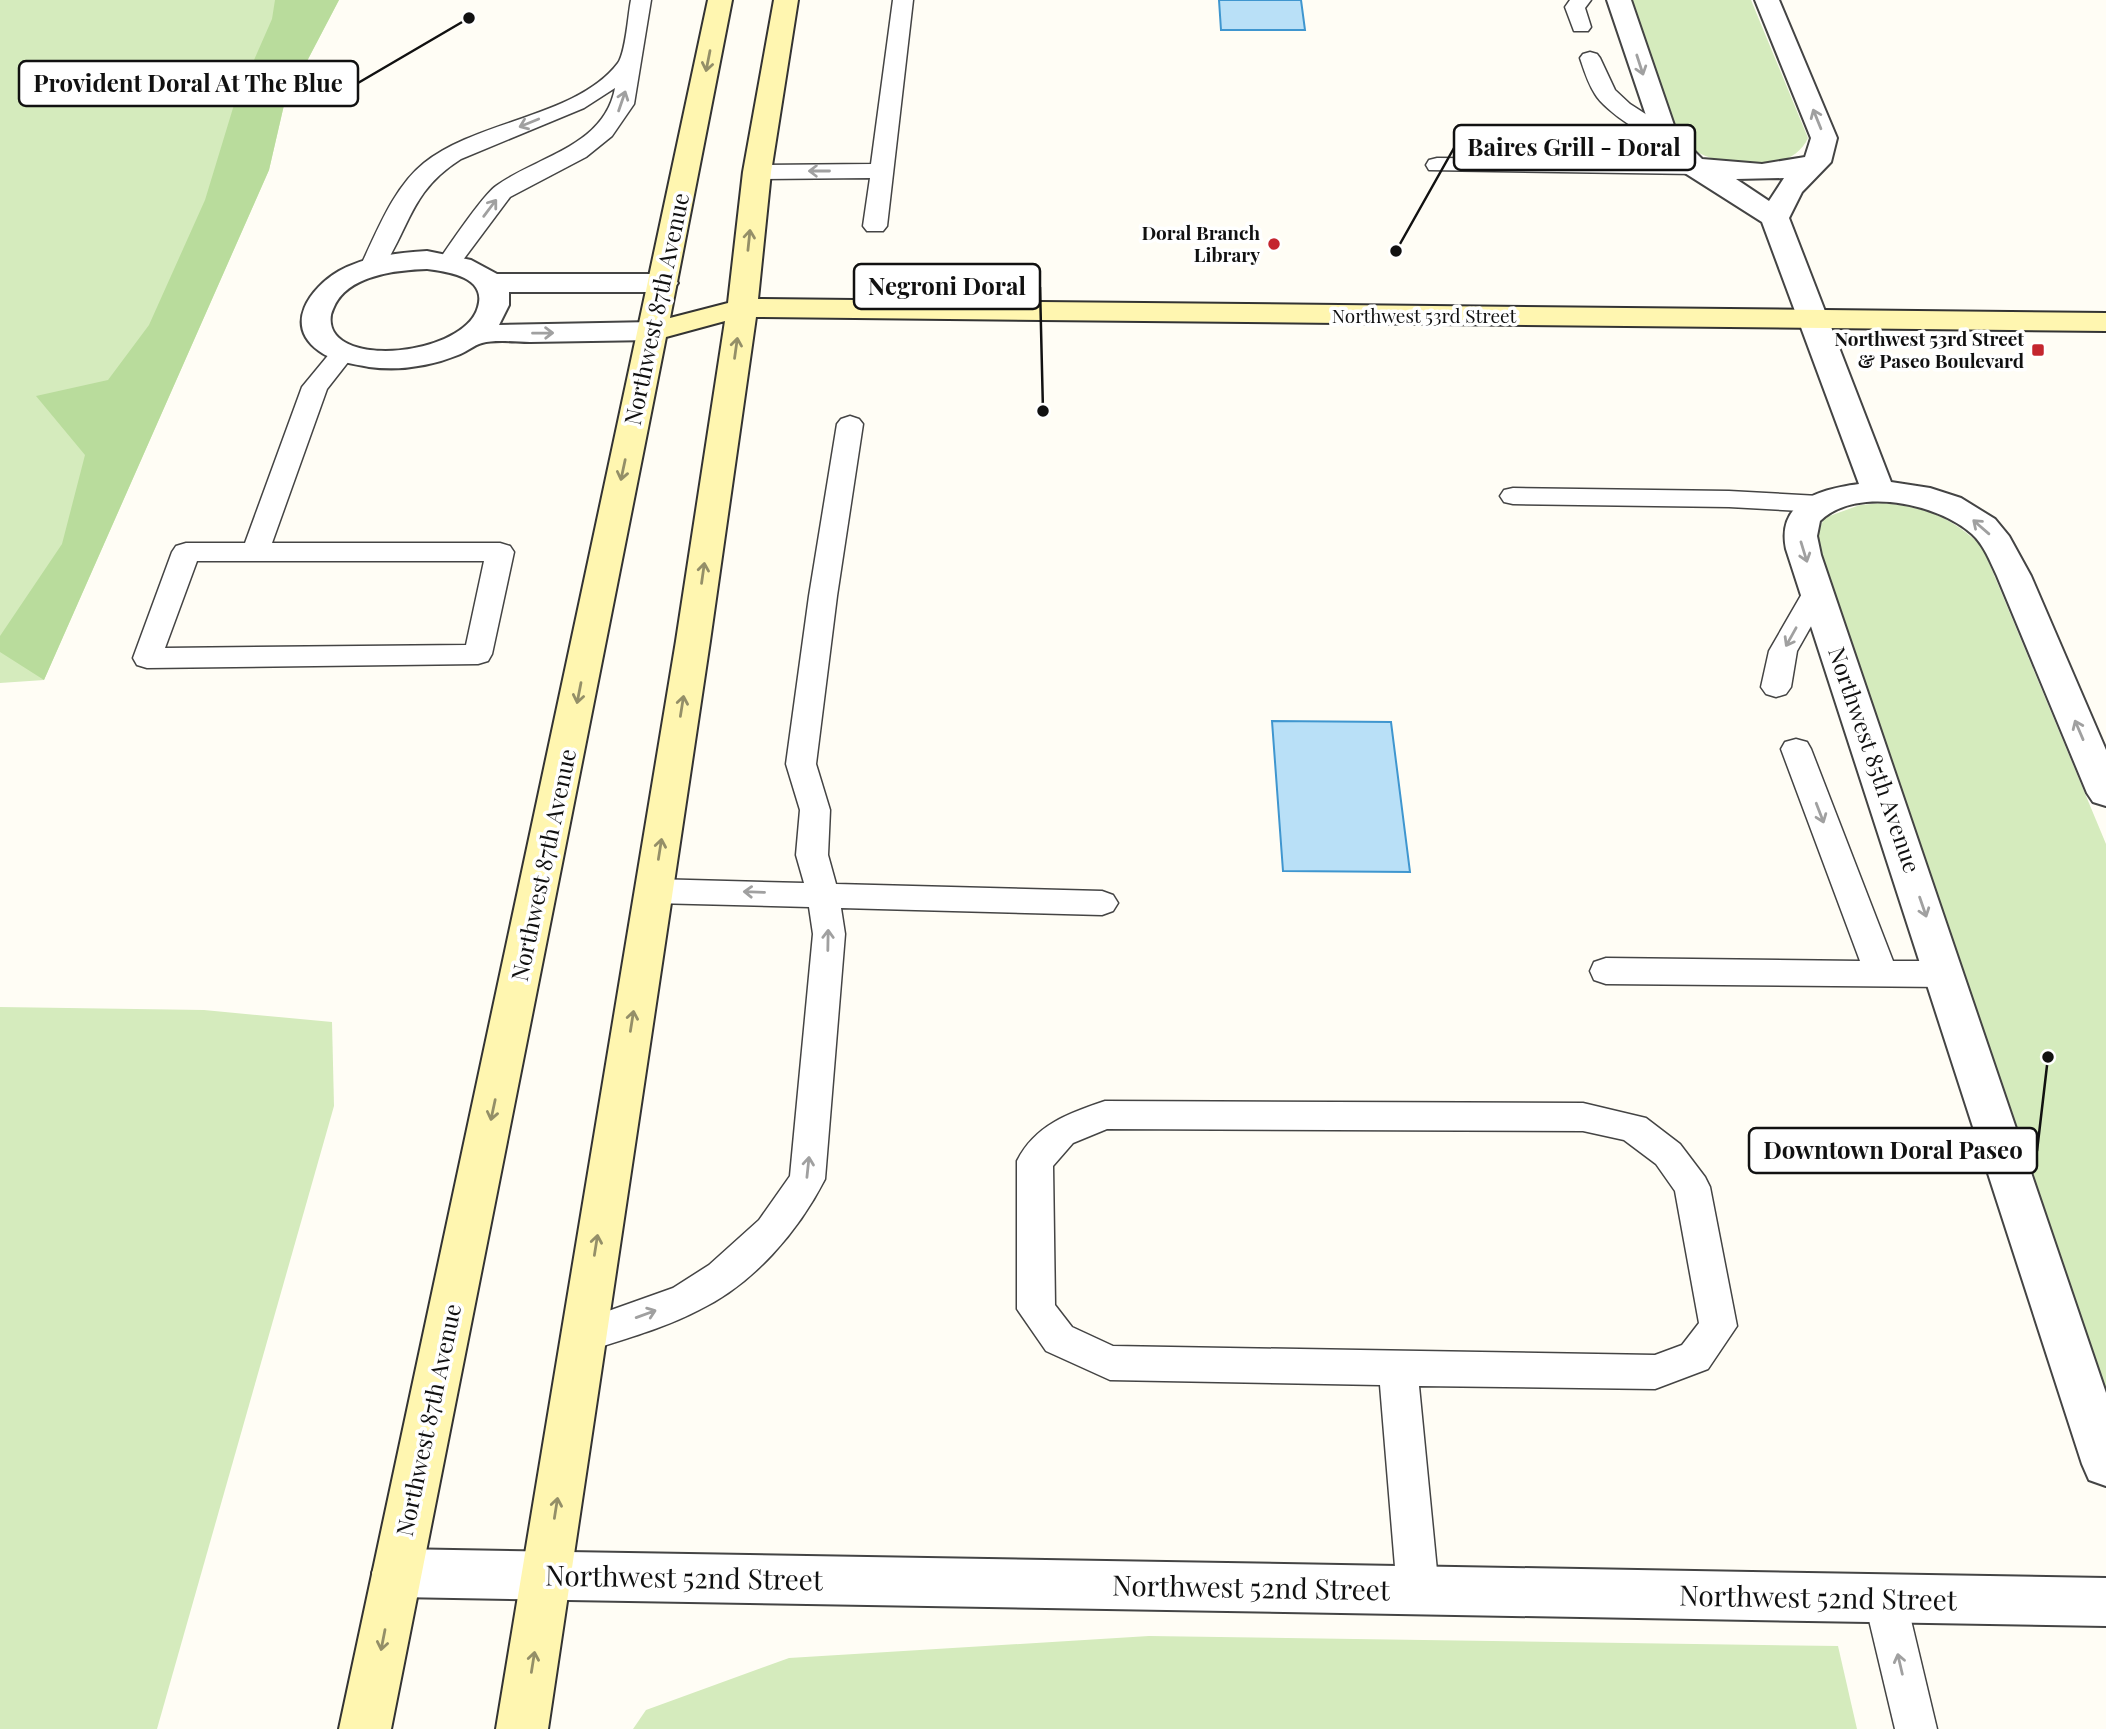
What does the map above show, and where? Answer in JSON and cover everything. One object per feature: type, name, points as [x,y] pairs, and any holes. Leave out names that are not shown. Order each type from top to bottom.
[{"type":"main road","name":"Northwest 87th Avenue","points":[[365,1729],[720,0]]},
{"type":"main road","points":[[522,1729],[653,891],[742,308],[757,172],[786,0]]},
{"type":"main road","name":"Northwest 53rd Street","points":[[663,283],[742,308]]},
{"type":"main road","name":"Northwest 53rd Street","points":[[653,331],[742,308],[2106,322]]},
{"type":"street","points":[[1619,0],[1664,136],[1691,164],[1775,218],[1878,492]]},
{"type":"street","points":[[1767,0],[1824,138],[1824,150],[1817,162],[1792,185],[1775,218]]},
{"type":"street","points":[[1691,164],[1748,173],[1794,169],[1817,162]]},
{"type":"street","points":[[405,261],[449,263],[479,274],[489,283],[495,299],[491,317],[475,334],[452,346],[416,356],[369,358],[344,352],[324,341],[314,324],[317,307],[331,290],[372,267],[405,261]]},
{"type":"street","points":[[489,283],[663,283]]},
{"type":"street","points":[[475,334],[653,331]]},
{"type":"street","points":[[1819,504],[1845,495],[1878,492],[1907,494],[1962,512],[1983,526],[1997,542],[2106,793]]},
{"type":"street","name":"Northwest 85th Avenue","points":[[1819,504],[1803,520],[1800,539],[2106,1464]]},
{"type":"street","name":"Northwest 52nd Street","points":[[397,1573],[2106,1602]]},
{"type":"lane","points":[[449,263],[502,192],[578,152],[604,131],[624,104],[641,0]]},
{"type":"lane","points":[[876,226],[903,0]]},
{"type":"lane","points":[[1581,0],[1575,7],[1581,27]]},
{"type":"lane","points":[[1590,58],[1605,93],[1622,109],[1664,136]]},
{"type":"lane","points":[[372,267],[405,202],[432,167],[465,149],[559,111],[597,92],[629,64]]},
{"type":"lane","points":[[559,111],[604,131]]},
{"type":"lane","points":[[1437,165],[1691,164]]},
{"type":"lane","points":[[757,172],[882,171]]},
{"type":"lane","points":[[255,552],[315,387],[344,352]]},
{"type":"lane","points":[[582,1337],[686,1299],[722,1276],[772,1231],[807,1179],[829,934],[823,894],[812,855],[815,810],[801,764],[823,596],[850,424]]},
{"type":"lane","points":[[1513,496],[1729,499],[1819,504]]},
{"type":"lane","points":[[186,552],[255,552],[500,552],[478,654],[148,658],[186,552]]},
{"type":"lane","points":[[1776,687],[1783,651],[1817,591]]},
{"type":"lane","points":[[1796,749],[1881,973]]},
{"type":"lane","points":[[653,891],[1102,903]]},
{"type":"lane","points":[[1606,971],[1946,974]]},
{"type":"lane","points":[[1105,1115],[1583,1116],[1634,1128],[1668,1154],[1692,1187],[1718,1326],[1695,1357],[1655,1372],[1398,1369],[1110,1363],[1059,1339],[1036,1310],[1035,1161],[1061,1133],[1105,1115]]},
{"type":"lane","points":[[1398,1369],[1418,1591]]},
{"type":"lane","points":[[1885,1599],[1916,1729]]},
{"type":"green space","points":[[0,0],[339,0],[284,105],[269,170],[44,680],[0,683]]},
{"type":"green space","points":[[275,0],[339,0],[284,105],[269,170],[44,680],[0,652],[0,636],[62,544],[85,455],[36,396],[108,380],[149,325],[205,200],[233,108],[272,19]]},
{"type":"green space","points":[[1629,0],[1751,0],[1808,138],[1798,152],[1765,165],[1744,165],[1705,156],[1675,137]]},
{"type":"green space","points":[[1883,503],[1937,515],[1959,527],[1982,546],[2106,844],[2106,1398],[1815,541],[1824,518],[1860,505]]},
{"type":"green space","points":[[0,1007],[204,1010],[332,1022],[334,1106],[157,1729],[0,1729]]},
{"type":"green space","points":[[1149,1636],[1838,1646],[1857,1729],[633,1729],[646,1710],[789,1658]]},
{"type":"water","points":[[1219,0],[1301,0],[1305,30],[1221,30]]},
{"type":"water","points":[[1272,721],[1391,722],[1410,872],[1283,871]]},
{"type":"place","name":"Provident Doral At The Blue","points":[[469,18]]},
{"type":"place","name":"Doral Branch Library","points":[[1274,244]]},
{"type":"place","name":"Baires Grill - Doral","points":[[1396,251]]},
{"type":"place","name":"Northwest 53rd Street & Paseo Boulevard","points":[[2038,350]]},
{"type":"place","name":"Negroni Doral","points":[[1043,411]]},
{"type":"place","name":"Downtown Doral Paseo","points":[[2048,1057]]}]
